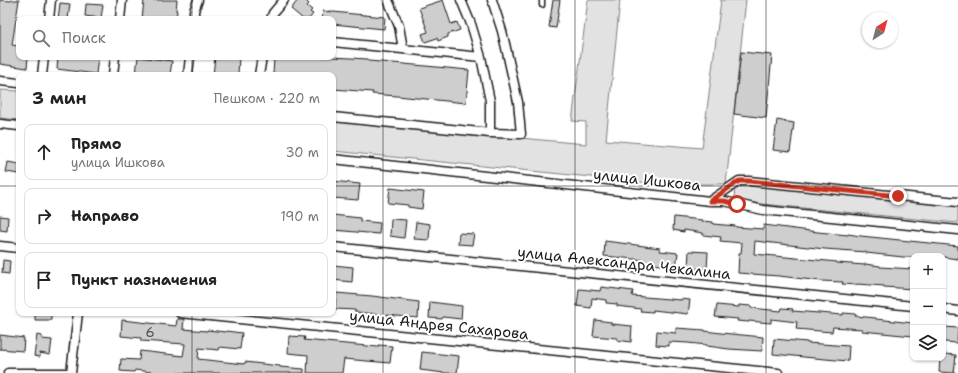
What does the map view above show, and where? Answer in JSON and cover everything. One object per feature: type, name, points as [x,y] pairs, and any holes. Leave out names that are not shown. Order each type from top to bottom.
[{"type":"street","points":[[49,16],[51,0]]},
{"type":"street","points":[[120,16],[122,0]]},
{"type":"street","points":[[194,16],[194,11],[198,0]]},
{"type":"street","points":[[272,16],[284,0]]},
{"type":"street","points":[[388,0],[399,26],[403,49]]},
{"type":"street","points":[[461,0],[471,24],[481,58],[490,101],[490,133]]},
{"type":"street","points":[[336,117],[490,133],[521,134],[518,102],[502,31],[492,0]]},
{"type":"street","points":[[336,42],[481,58]]},
{"type":"street","points":[[42,72],[44,60]]},
{"type":"street","points":[[113,72],[115,60]]},
{"type":"street","points":[[188,72],[190,60]]},
{"type":"street","points":[[260,72],[262,60]]},
{"type":"street","points":[[0,81],[16,83]]},
{"type":"street","points":[[0,124],[16,126]]},
{"type":"street","name":"улица Ишкова","points":[[336,159],[710,201],[724,201],[763,210],[958,230]]},
{"type":"street","points":[[710,201],[739,181],[749,181],[958,202]]},
{"type":"street","points":[[0,246],[16,248]]},
{"type":"street","name":"улица Александра Чекалина","points":[[336,247],[910,306]]},
{"type":"street","points":[[946,309],[958,311]]},
{"type":"street","points":[[8,373],[71,373],[78,316]]},
{"type":"street","name":"улица Андрея Сахарова","points":[[210,316],[778,373]]},
{"type":"shaded area","points":[[588,0],[620,0],[606,140],[702,148],[721,0],[746,0],[726,184],[660,184],[336,151],[336,121],[586,144],[586,122],[572,121]]},
{"type":"shaded area","points":[[0,90],[16,91],[16,120],[0,118]]},
{"type":"shaded area","points":[[743,185],[763,185],[958,203],[958,223],[741,202],[735,198],[734,190]]},
{"type":"building","points":[[0,0],[19,0],[12,45],[16,46],[16,60],[28,60],[27,68],[0,64]]},
{"type":"building","points":[[144,0],[177,0],[176,16],[142,16]]},
{"type":"building","points":[[298,0],[305,0],[309,4],[307,6],[312,10],[310,12],[313,14],[311,16],[299,16],[291,9]]},
{"type":"building","points":[[443,0],[451,24],[457,22],[460,30],[448,34],[448,37],[438,41],[437,38],[425,42],[422,34],[428,32],[419,8]]},
{"type":"building","points":[[553,0],[560,0],[556,28],[549,27]]},
{"type":"building","points":[[60,3],[70,4],[68,16],[58,16]]},
{"type":"building","points":[[86,4],[103,5],[101,16],[85,16]]},
{"type":"building","points":[[323,11],[385,17],[384,29],[336,24],[336,16],[322,16]]},
{"type":"building","points":[[741,52],[772,55],[766,118],[734,114]]},
{"type":"building","points":[[336,57],[368,59],[368,61],[469,70],[466,103],[336,89],[336,72],[273,72],[274,60],[336,60]]},
{"type":"building","points":[[58,60],[98,60],[96,72],[80,72],[57,69]]},
{"type":"building","points":[[138,60],[172,61],[170,72],[136,72]]},
{"type":"building","points":[[215,60],[239,60],[238,72],[213,72]]},
{"type":"building","points":[[777,120],[794,123],[790,152],[773,150]]},
{"type":"building","points":[[8,162],[16,163],[16,174],[6,172]]},
{"type":"building","points":[[336,181],[360,184],[358,200],[336,198]]},
{"type":"building","points":[[390,188],[424,192],[422,209],[408,207],[408,205],[388,203]]},
{"type":"building","points":[[336,215],[360,218],[360,221],[380,223],[379,234],[336,230]]},
{"type":"building","points":[[0,216],[8,217],[7,231],[0,230]]},
{"type":"building","points":[[674,217],[702,220],[713,222],[713,224],[736,227],[763,229],[764,225],[958,246],[958,259],[946,257],[946,253],[910,253],[910,257],[903,257],[755,241],[754,254],[910,269],[910,289],[842,284],[843,282],[738,273],[739,253],[741,253],[742,243],[720,241],[721,237],[703,235],[703,233],[673,230]]},
{"type":"building","points":[[391,219],[406,220],[404,238],[390,236]]},
{"type":"building","points":[[416,222],[430,224],[429,240],[414,239]]},
{"type":"building","points":[[459,233],[474,234],[472,245],[458,244]]},
{"type":"building","points":[[605,241],[660,248],[660,251],[678,253],[676,267],[645,263],[645,260],[604,256]]},
{"type":"building","points":[[689,251],[708,252],[707,269],[688,268]]},
{"type":"building","points":[[3,260],[10,261],[9,274],[2,273]]},
{"type":"building","points":[[336,265],[353,267],[352,282],[336,280]]},
{"type":"building","points":[[601,287],[633,291],[632,296],[690,300],[688,314],[653,310],[653,312],[640,311],[641,309],[617,306],[617,304],[606,303],[606,300],[592,298],[591,308],[577,306],[579,289],[600,291]]},
{"type":"building","points":[[336,293],[419,302],[418,318],[355,312],[355,310],[336,309]]},
{"type":"building","points":[[430,302],[462,306],[461,319],[443,317],[442,319],[429,318]]},
{"type":"building","points":[[717,305],[739,307],[739,305],[751,306],[751,308],[781,311],[782,308],[793,309],[792,311],[843,315],[843,313],[856,314],[855,316],[910,323],[910,336],[862,331],[862,329],[833,327],[832,332],[796,329],[797,322],[771,319],[771,323],[749,322],[737,321],[738,319],[715,317]]},
{"type":"building","points":[[35,316],[51,316],[51,320],[35,320]]},
{"type":"building","points":[[177,319],[184,319],[183,329],[242,333],[240,349],[220,347],[219,350],[199,348],[198,359],[244,364],[245,362],[304,369],[304,373],[159,373],[135,370],[134,372],[120,371],[121,359],[139,360],[140,351],[183,356],[185,344],[141,341],[141,338],[121,336],[122,320],[176,326]]},
{"type":"building","points":[[595,320],[611,322],[611,324],[632,326],[631,342],[617,340],[617,338],[593,336]]},
{"type":"building","points":[[946,327],[958,328],[957,343],[946,342]]},
{"type":"building","points":[[676,328],[763,337],[762,351],[729,349],[688,343],[669,342],[669,346],[656,345],[657,331],[676,333]]},
{"type":"building","points":[[0,335],[24,338],[23,351],[0,349]]},
{"type":"building","points":[[37,335],[42,336],[42,339],[52,340],[50,355],[40,353],[40,357],[34,356]]},
{"type":"building","points":[[289,336],[305,337],[304,340],[378,347],[378,345],[392,346],[390,363],[344,359],[342,373],[307,373],[308,355],[288,353]]},
{"type":"building","points":[[774,339],[849,346],[848,361],[773,354]]},
{"type":"building","points":[[422,352],[459,356],[457,373],[420,370]]},
{"type":"building","points":[[946,354],[956,355],[954,373],[939,372],[940,361],[946,361]]},
{"type":"route","points":[[737,204],[724,201],[710,201],[739,181],[898,196]]}]
